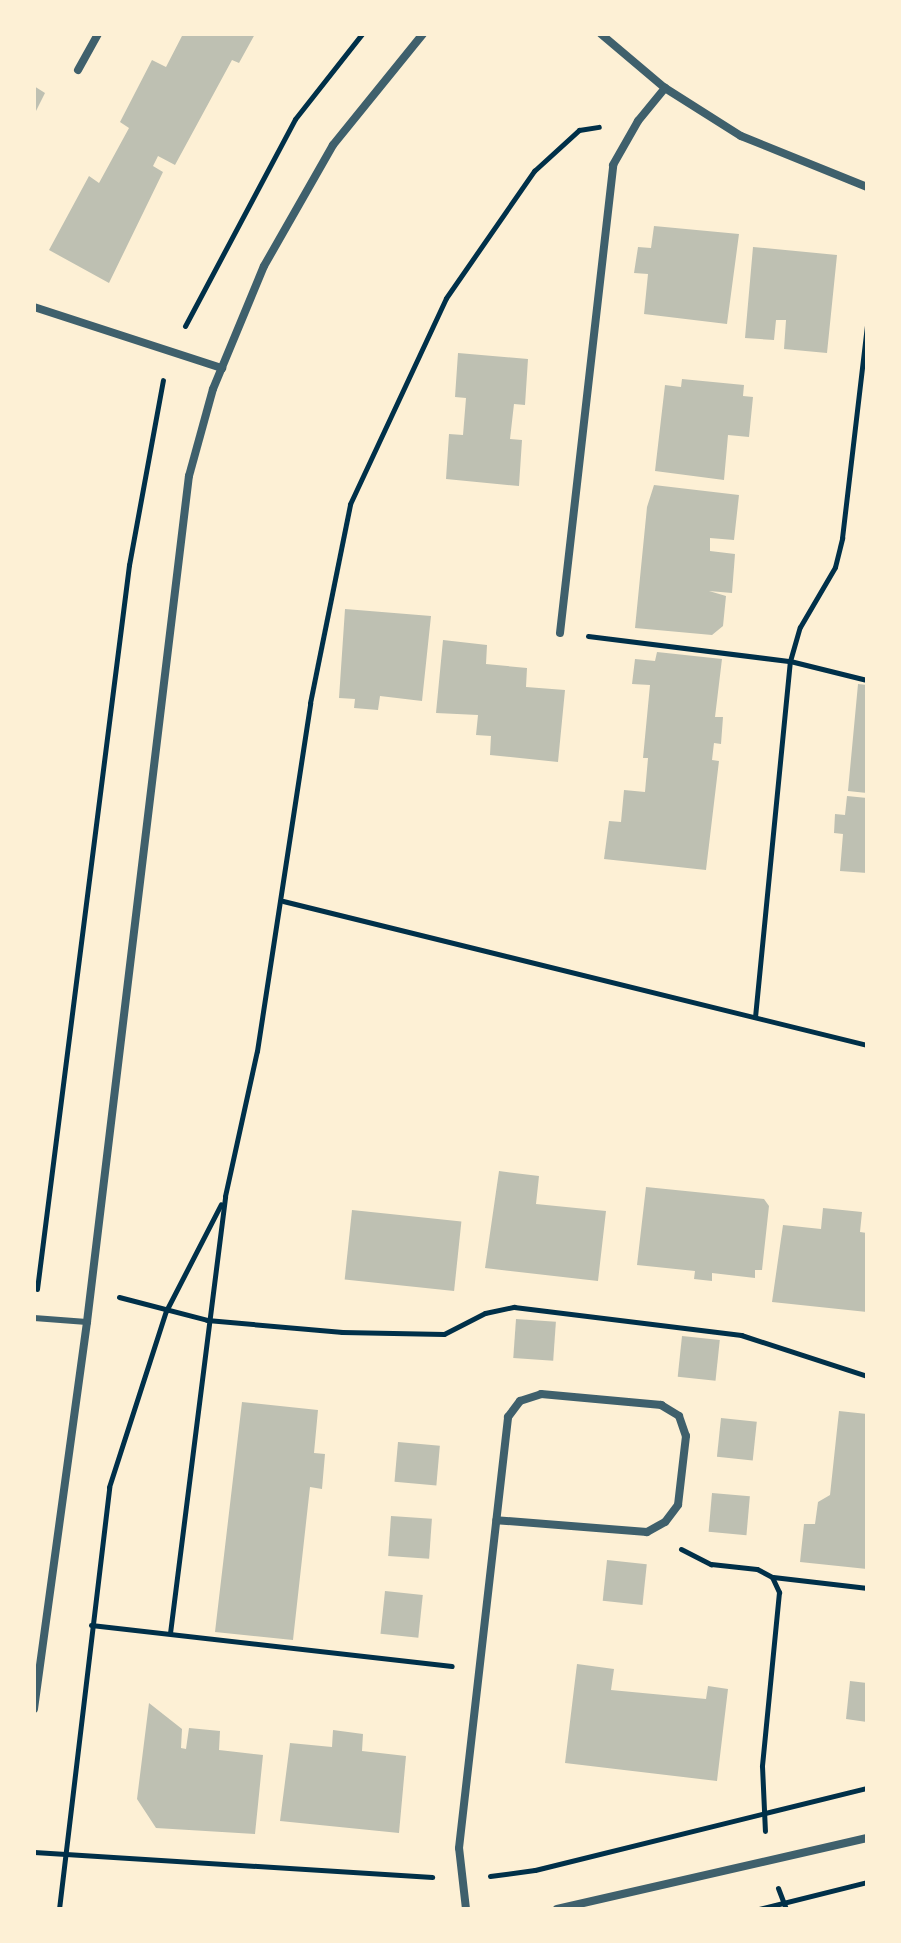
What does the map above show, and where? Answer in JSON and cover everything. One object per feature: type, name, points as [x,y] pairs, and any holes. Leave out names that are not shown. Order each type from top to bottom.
[{"type":"street","points":[[78,70],[98,34]]},
{"type":"street","points":[[34,1709],[87,1322],[189,476],[222,368],[264,266],[333,145],[423,34]]},
{"type":"street","points":[[601,34],[665,88],[741,136],[867,187]]},
{"type":"street","points":[[560,633],[613,165],[638,121],[665,88]]},
{"type":"street","points":[[34,307],[222,368]]},
{"type":"street","points":[[466,1909],[459,1848],[478,1669],[508,1417],[520,1401],[556,1395],[661,1405],[679,1416],[686,1436],[678,1505],[665,1522],[647,1532],[496,1520]]},
{"type":"street","points":[[557,1909],[771,1857],[867,1838]]},
{"type":"street","points":[[596,1898],[599,1909]]},
{"type":"lane","points":[[34,1318],[87,1322]]},
{"type":"path","points":[[170,1633],[225,1196],[283,901],[337,550],[350,504],[394,401],[446,298],[534,171],[579,130],[638,121]]},
{"type":"path","points":[[755,1017],[790,661],[800,627],[835,567],[842,538],[867,325]]},
{"type":"path","points":[[560,633],[790,661],[867,680]]},
{"type":"path","points":[[283,901],[867,1045]]},
{"type":"path","points":[[59,1909],[109,1487],[166,1311],[225,1196]]},
{"type":"path","points":[[91,1289],[207,1320],[342,1332],[444,1334],[485,1313],[514,1307],[741,1335],[867,1376]]},
{"type":"path","points":[[647,1532],[711,1564],[757,1569],[772,1577],[867,1588]]},
{"type":"path","points":[[772,1577],[779,1592],[765,1713],[762,1813],[784,1906]]},
{"type":"path","points":[[91,1625],[478,1669]]},
{"type":"path","points":[[34,1852],[462,1879],[535,1870],[867,1788]]},
{"type":"path","points":[[759,1909],[784,1906],[867,1882]]},
{"type":"building","points":[[183,34],[255,34],[239,63],[232,60],[175,165],[158,156],[153,166],[163,172],[109,283],[49,250],[89,176],[99,183],[129,128],[120,122],[152,60],[166,67]]},
{"type":"building","points":[[34,86],[45,93],[34,115]]},
{"type":"building","points":[[654,226],[739,234],[727,324],[644,314],[648,274],[634,273],[638,247],[651,248]]},
{"type":"building","points":[[753,247],[837,255],[827,353],[784,349],[786,320],[776,320],[774,340],[745,338]]},
{"type":"building","points":[[458,353],[528,359],[525,405],[514,404],[510,439],[522,440],[519,486],[446,479],[449,434],[463,435],[466,398],[455,397]]},
{"type":"building","points":[[682,379],[744,385],[743,396],[753,397],[749,437],[728,435],[724,480],[655,471],[665,385],[681,387]]},
{"type":"building","points":[[654,485],[739,495],[734,540],[710,538],[710,551],[735,554],[732,593],[709,591],[726,596],[723,626],[712,635],[635,628],[647,507]]},
{"type":"building","points":[[345,609],[431,616],[422,701],[380,696],[378,710],[354,708],[355,699],[339,698]]},
{"type":"building","points":[[443,640],[487,645],[486,664],[527,668],[526,687],[565,690],[558,762],[490,755],[491,736],[476,735],[478,715],[436,713]]},
{"type":"building","points":[[657,652],[722,659],[715,717],[723,717],[721,744],[714,743],[712,760],[719,761],[706,870],[604,859],[609,821],[621,822],[624,790],[645,792],[648,758],[643,758],[650,685],[632,684],[635,659],[655,661]]},
{"type":"building","points":[[858,684],[867,685],[867,793],[848,791]]},
{"type":"building","points":[[847,796],[867,798],[867,873],[840,871],[843,834],[834,833],[835,814],[845,815]]},
{"type":"building","points":[[499,1171],[539,1176],[536,1204],[606,1211],[598,1281],[485,1268]]},
{"type":"building","points":[[646,1187],[764,1199],[769,1206],[762,1270],[755,1270],[755,1278],[712,1273],[712,1281],[694,1279],[695,1271],[637,1265]]},
{"type":"building","points":[[823,1208],[862,1212],[860,1232],[867,1233],[867,1312],[772,1302],[783,1225],[821,1229]]},
{"type":"building","points":[[352,1210],[461,1221],[454,1291],[345,1280]]},
{"type":"building","points":[[516,1319],[556,1322],[553,1361],[513,1358]]},
{"type":"building","points":[[682,1336],[720,1340],[716,1381],[678,1377]]},
{"type":"building","points":[[242,1402],[318,1410],[314,1453],[325,1454],[322,1489],[310,1487],[293,1640],[215,1632]]},
{"type":"building","points":[[839,1411],[867,1414],[867,1569],[800,1562],[804,1524],[815,1524],[818,1502],[830,1495]]},
{"type":"building","points":[[721,1418],[757,1422],[753,1461],[717,1457]]},
{"type":"building","points":[[398,1442],[440,1446],[436,1486],[395,1482]]},
{"type":"building","points":[[712,1493],[750,1496],[746,1535],[709,1532]]},
{"type":"building","points":[[391,1516],[432,1519],[429,1559],[388,1556]]},
{"type":"building","points":[[607,1560],[647,1564],[642,1605],[603,1601]]},
{"type":"building","points":[[385,1591],[423,1595],[418,1638],[381,1634]]},
{"type":"building","points":[[577,1664],[614,1669],[611,1690],[706,1699],[708,1686],[728,1689],[717,1781],[565,1763]]},
{"type":"building","points":[[850,1681],[867,1683],[867,1722],[846,1719]]},
{"type":"building","points":[[149,1703],[182,1729],[181,1748],[186,1749],[189,1728],[220,1731],[219,1750],[263,1755],[255,1834],[156,1828],[137,1799]]},
{"type":"building","points":[[333,1730],[363,1734],[362,1751],[406,1756],[399,1833],[280,1821],[290,1743],[332,1747]]}]
